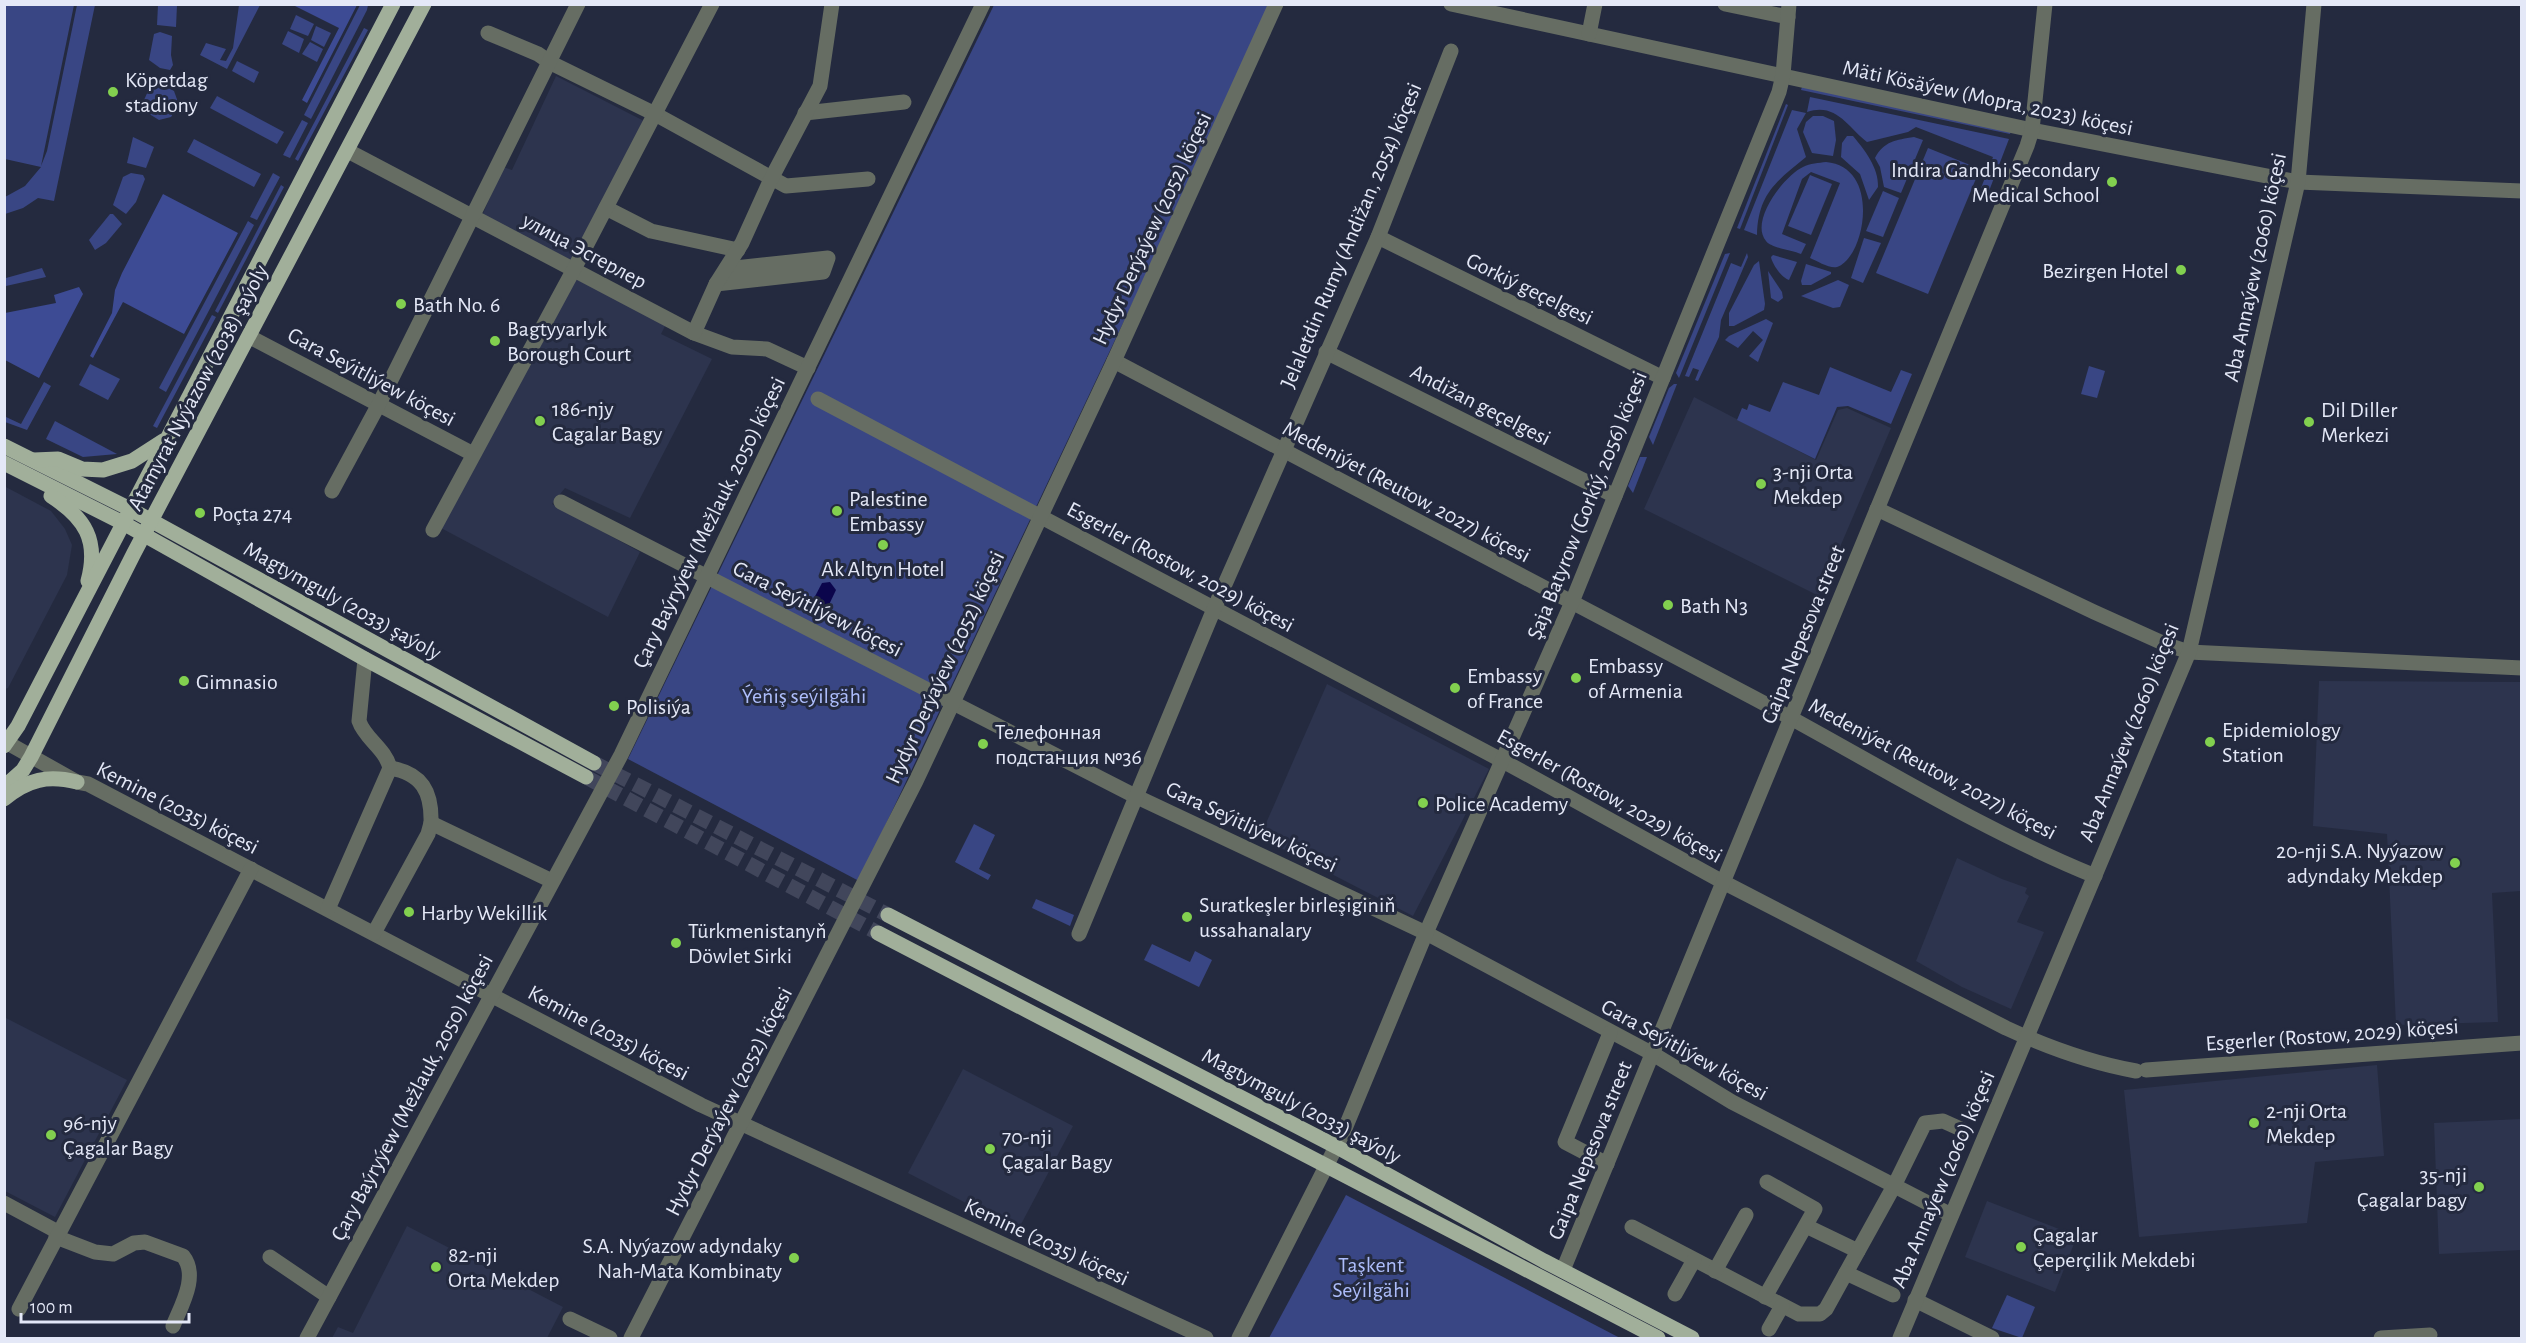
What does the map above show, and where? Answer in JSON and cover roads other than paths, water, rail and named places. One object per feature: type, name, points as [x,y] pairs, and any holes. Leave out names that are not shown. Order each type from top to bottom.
[{"type":"main road","name":"Atamyrat Nyýazow (2038) şaýoly","points":[[6,743],[393,4]]},
{"type":"main road","name":"Atamyrat Nyýazow (2038) şaýoly","points":[[4,787],[23,770],[31,757],[147,528],[348,151],[423,4]]},
{"type":"main road","points":[[31,460],[58,459],[82,469],[103,470],[126,464],[165,440]]},
{"type":"main road","name":"Magtymguly (2033) şaýoly","points":[[4,446],[147,528],[365,659],[586,777]]},
{"type":"main road","name":"Magtymguly (2033) şaýoly","points":[[4,463],[29,476],[126,516]]},
{"type":"main road","points":[[29,476],[42,490],[77,515],[84,524],[92,554],[83,599]]},
{"type":"main road","name":"Magtymguly (2033) şaýoly","points":[[147,528],[594,763]]},
{"type":"main road","points":[[4,799],[25,784],[40,778],[57,778],[77,782]]},
{"type":"main road","name":"Magtymguly (2033) şaýoly","points":[[888,915],[1337,1147],[1692,1338]]},
{"type":"main road","name":"Magtymguly (2033) şaýoly","points":[[878,933],[1068,1033],[1329,1165],[1658,1338]]},
{"type":"street","points":[[332,491],[379,404],[551,63],[578,4]]},
{"type":"street","points":[[433,530],[574,269],[712,4]]},
{"type":"street","points":[[694,333],[716,284],[738,250],[771,179],[820,86],[832,4]]},
{"type":"street","name":"Çary Baýryýew (Mežlauk, 2050) köçesi","points":[[307,1338],[621,755],[983,4]]},
{"type":"street","name":"Hydyr Derýaýew (2052) köçesi","points":[[631,1338],[953,703],[1114,361],[1276,4]]},
{"type":"street","name":"Mäti Kösäýew (Mopra, 2023) köçesi","points":[[1451,4],[2032,130],[2298,182],[2522,191]]},
{"type":"street","points":[[1589,34],[1595,4]]},
{"type":"street","points":[[1725,4],[1788,11]]},
{"type":"street","name":"Gaipa Nepesova street","points":[[1563,1270],[2032,130],[2045,4]]},
{"type":"street","name":"Aba Annaýew (2060) köçesi","points":[[1902,1337],[1915,1300],[2189,652],[2298,182],[2314,4]]},
{"type":"street","name":"Şaja Batyrow (Gorkiý, 2056) köçesi","points":[[1239,1338],[1329,1165],[1426,933],[1572,602],[1751,163],[1783,75],[1788,11]]},
{"type":"street","points":[[488,33],[538,54],[551,63],[655,114],[786,186],[868,179]]},
{"type":"street","name":"Jelaletdin Rumy (Andižan, 2054) köçesi","points":[[1079,934],[1214,609],[1378,237],[1452,51]]},
{"type":"street","points":[[805,113],[904,102]]},
{"type":"street","name":"улица Эсгерлер","points":[[348,151],[694,333],[732,347],[767,349],[808,368]]},
{"type":"street","points":[[606,208],[651,231],[738,250]]},
{"type":"street","name":"Gorkiý geçelgesi","points":[[1378,237],[1663,378]]},
{"type":"street","points":[[716,284],[823,272],[828,258],[726,269]]},
{"type":"street","name":"Gara Seýitliýew köçesi","points":[[250,337],[473,454]]},
{"type":"street","name":"Andižan geçelgesi","points":[[1326,352],[1615,496]]},
{"type":"street","name":"Medeniýet (Reutow, 2027) köçesi","points":[[1114,361],[1792,718],[2021,848],[2095,876]]},
{"type":"street","name":"Esgerler (Rostow, 2029) köçesi","points":[[818,399],[1503,761],[1723,882],[2026,1037],[2111,1066],[2141,1071],[2522,1043]]},
{"type":"street","name":"Gara Seýitliýew köçesi","points":[[561,502],[1135,796],[1426,933],[1653,1054],[1732,1102],[1951,1215]]},
{"type":"street","points":[[1877,509],[2094,612],[2165,644],[2189,652],[2522,668]]},
{"type":"street","points":[[328,909],[390,768],[384,752],[359,720],[365,659]]},
{"type":"street","name":"Kemine (2035) köçesi","points":[[6,743],[77,782],[88,784],[741,1125],[1206,1338]]},
{"type":"street","points":[[374,933],[428,834],[430,823],[430,798],[422,785],[409,773],[390,768]]},
{"type":"street","points":[[430,823],[552,881]]},
{"type":"street","points":[[19,1309],[251,869]]},
{"type":"street","points":[[1607,1164],[1565,1142],[1610,1033]]},
{"type":"street","points":[[1632,1227],[1799,1314],[1820,1314],[1826,1309],[1846,1273],[1925,1124],[1943,1121],[1963,1130]]},
{"type":"street","points":[[1765,1297],[1815,1211],[1814,1207],[1767,1182]]},
{"type":"street","points":[[4,1203],[57,1234],[95,1252],[113,1254],[134,1243],[145,1242],[183,1256],[188,1267],[189,1285],[173,1326]]},
{"type":"street","points":[[1715,1270],[1746,1215]]},
{"type":"street","points":[[1806,1226],[1858,1251]]},
{"type":"street","points":[[270,1257],[329,1297]]},
{"type":"street","points":[[1675,1294],[1694,1260]]},
{"type":"street","points":[[1846,1273],[1893,1295]]},
{"type":"street","points":[[1915,1300],[1992,1338]]},
{"type":"street","points":[[1769,1329],[1782,1306]]},
{"type":"street","points":[[570,1319],[610,1338]]},
{"type":"street","points":[[2381,1338],[2430,1335]]},
{"type":"tunnel","points":[[594,763],[888,915]]},
{"type":"tunnel","points":[[586,777],[878,933]]},
{"type":"place","name":"Köpetdag stadiony","points":[[113,92]]},
{"type":"place","name":"Indira Gandhi Secondary Medical School","points":[[2112,182]]},
{"type":"place","name":"Bezirgen Hotel","points":[[2181,270]]},
{"type":"place","name":"Bath No. 6","points":[[401,304]]},
{"type":"place","name":"Bagtyyarlyk Borough Court","points":[[495,341]]},
{"type":"place","name":"186-njy Cagalar Bagy","points":[[540,421]]},
{"type":"place","name":"Dil Diller Merkezi","points":[[2309,422]]},
{"type":"place","name":"3-nji Orta Mekdep","points":[[1761,484]]},
{"type":"place","name":"Palestine Embassy","points":[[837,511]]},
{"type":"place","name":"Poçta 274","points":[[200,513]]},
{"type":"place","name":"Ak Altyn Hotel","points":[[883,545]]},
{"type":"place","name":"Bath N3","points":[[1668,605]]},
{"type":"place","name":"Embassy of Armenia","points":[[1576,678]]},
{"type":"place","name":"Gimnasio","points":[[184,681]]},
{"type":"place","name":"Embassy of France","points":[[1455,688]]},
{"type":"place","name":"Polisiýa","points":[[614,706]]},
{"type":"place","name":"Epidemiology Station","points":[[2210,742]]},
{"type":"place","name":"Телефонная подстанция №36","points":[[983,744]]},
{"type":"place","name":"Police Academy","points":[[1423,803]]},
{"type":"place","name":"20-nji S.A. Nyýazow adyndaky Mekdep","points":[[2455,863]]},
{"type":"place","name":"Harby Wekillik","points":[[409,912]]},
{"type":"place","name":"Suratkeşler birleşiginiň ussahanalary","points":[[1187,917]]},
{"type":"place","name":"Türkmenistanyň Döwlet Sirki","points":[[676,943]]},
{"type":"place","name":"2-nji Orta Mekdep","points":[[2254,1123]]},
{"type":"place","name":"96-njy Çagalar Bagy","points":[[51,1135]]},
{"type":"place","name":"70-nji Çagalar Bagy","points":[[990,1149]]},
{"type":"place","name":"35-nji Çagalar bagy","points":[[2479,1187]]},
{"type":"place","name":"Çagalar Çeperçilik Mekdebi","points":[[2021,1247]]},
{"type":"place","name":"S.A. Nyýazow adyndaky Nah-Mata Kombinaty","points":[[794,1258]]},
{"type":"place","name":"82-nji Orta Mekdep","points":[[436,1267]]},
{"type":"park label","name":"Ýeňiş seýilgähi","points":[[804,695]]},
{"type":"park label","name":"Taşkent Seýilgähi","points":[[1371,1276]]}]
